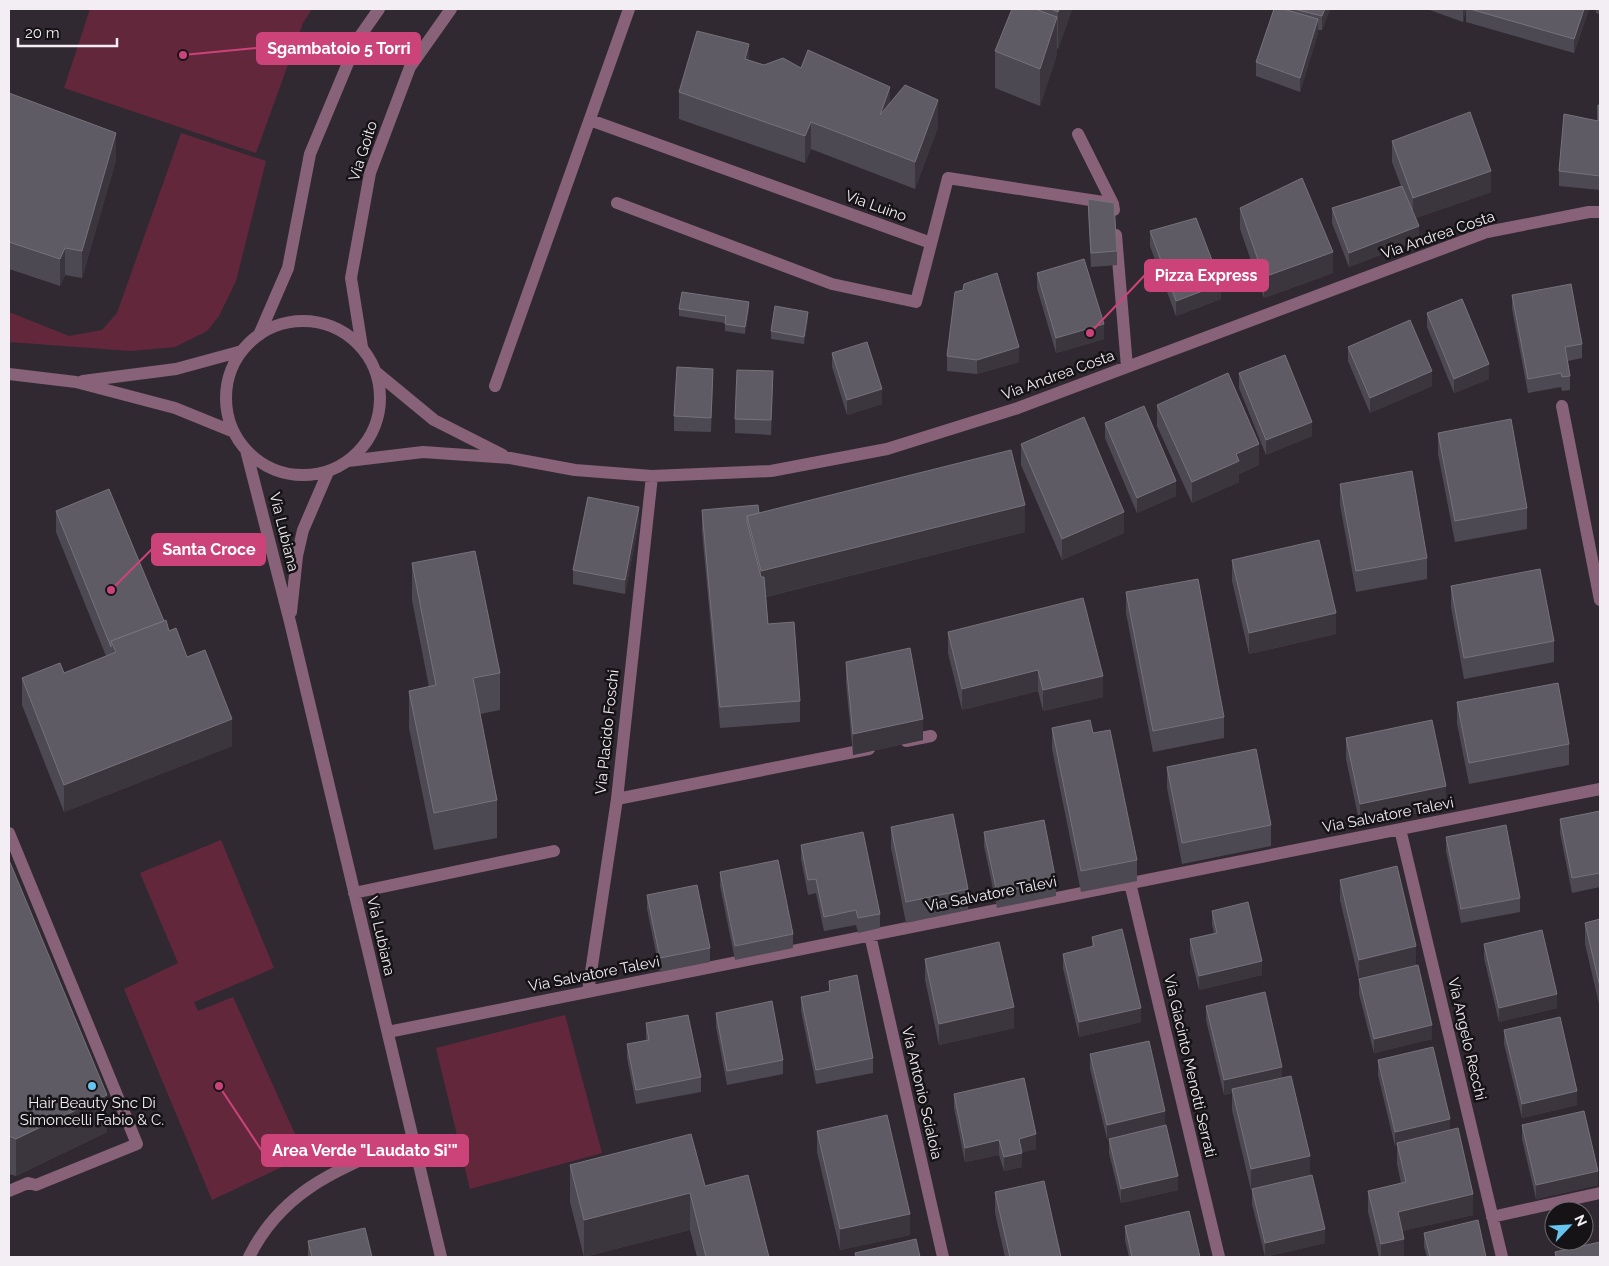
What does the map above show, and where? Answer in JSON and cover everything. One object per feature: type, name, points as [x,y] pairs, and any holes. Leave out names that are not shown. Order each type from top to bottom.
[{"type":"street","points":[[259,334],[288,268],[310,154],[358,39],[379,9]]},
{"type":"street","name":"Via Goito","points":[[362,348],[352,278],[370,173],[410,67],[451,9]]},
{"type":"street","points":[[495,386],[629,9]]},
{"type":"street","name":"Via Luino","points":[[590,120],[931,243]]},
{"type":"street","points":[[1078,134],[1113,204],[1127,367]]},
{"type":"street","points":[[617,203],[832,284],[916,302],[948,178],[1113,204]]},
{"type":"street","name":"Via Andrea Costa","points":[[348,461],[424,452],[510,458],[575,470],[652,476],[771,471],[887,449],[1018,408],[1487,232],[1589,212],[1600,212]]},
{"type":"street","points":[[301,321],[324,324],[345,333],[362,348],[376,373],[381,398],[377,422],[366,444],[348,461],[328,472],[306,476],[284,473],[263,464],[246,450],[234,432],[228,412],[226,390],[232,369],[242,350],[259,334],[279,324],[301,321]]},
{"type":"street","points":[[76,382],[176,369],[242,350]]},
{"type":"street","name":"Via Andrea Costa","points":[[376,373],[434,420],[510,458]]},
{"type":"street","points":[[9,374],[76,382],[175,408],[234,432]]},
{"type":"street","points":[[1562,406],[1600,600]]},
{"type":"street","name":"Via Lubiana","points":[[246,450],[290,622],[441,1257]]},
{"type":"street","name":"Via Lubiana","points":[[290,622],[297,556],[303,530],[328,472]]},
{"type":"street","name":"Via Placido Foschi","points":[[588,992],[617,799],[652,476]]},
{"type":"street","points":[[617,799],[931,736]]},
{"type":"street","name":"Via Salvatore Talevi","points":[[388,1032],[1600,789]]},
{"type":"street","name":"Via Angelo Recchi","points":[[1400,829],[1502,1257]]},
{"type":"street","points":[[9,833],[137,1144],[36,1185],[28,1183],[9,1191]]},
{"type":"street","points":[[354,893],[554,852]]},
{"type":"street","name":"Via Giacinto Menotti Serrati","points":[[1130,883],[1219,1257]]},
{"type":"street","name":"Via Antonio Scialoia","points":[[870,935],[943,1257]]},
{"type":"street","points":[[249,1257],[256,1243],[282,1208],[326,1175],[413,1138]]},
{"type":"street","points":[[1492,1217],[1600,1193]]},
{"type":"shaded area","points":[[90,9],[312,9],[303,23],[256,153],[64,88]]},
{"type":"shaded area","points":[[181,133],[266,161],[236,281],[219,316],[207,331],[175,347],[131,351],[9,342],[9,312],[69,336],[102,330],[117,313]]},
{"type":"shaded area","points":[[221,840],[274,968],[194,1002],[198,1011],[233,997],[305,1156],[212,1200],[124,989],[178,963],[140,873]]},
{"type":"shaded area","points":[[565,1015],[602,1153],[470,1189],[436,1048]]},
{"type":"building","points":[[1012,9],[1035,9],[1057,17],[1040,69],[995,51]]},
{"type":"building","points":[[1274,9],[1283,9],[1318,19],[1300,78],[1256,62]]},
{"type":"building","points":[[1294,9],[1325,9],[1322,16]]},
{"type":"building","points":[[1470,9],[1584,9],[1574,39]]},
{"type":"building","points":[[697,31],[749,44],[745,59],[764,65],[783,58],[801,68],[808,50],[890,87],[880,115],[905,85],[938,100],[915,162],[811,122],[805,136],[679,92]]},
{"type":"building","points":[[9,93],[116,133],[82,251],[65,248],[60,259],[9,242]]},
{"type":"building","points":[[1598,105],[1600,105],[1600,176],[1559,171],[1564,114],[1598,121]]},
{"type":"building","points":[[1470,112],[1491,171],[1413,198],[1392,141]]},
{"type":"building","points":[[1302,178],[1333,252],[1264,277],[1240,208]]},
{"type":"building","points":[[1402,186],[1419,226],[1349,253],[1332,208]]},
{"type":"building","points":[[1088,199],[1114,203],[1117,251],[1091,253]]},
{"type":"building","points":[[1196,218],[1221,284],[1176,301],[1150,231]]},
{"type":"building","points":[[1084,259],[1104,324],[1056,338],[1037,273]]},
{"type":"building","points":[[997,273],[1019,347],[977,360],[947,356],[955,292],[963,290],[964,284]]},
{"type":"building","points":[[1571,284],[1582,344],[1565,347],[1570,376],[1562,377],[1561,373],[1528,379],[1512,295]]},
{"type":"building","points":[[682,292],[749,302],[745,327],[725,324],[726,316],[679,309]]},
{"type":"building","points":[[1462,299],[1489,364],[1454,379],[1427,313]]},
{"type":"building","points":[[775,306],[808,312],[804,337],[771,331]]},
{"type":"building","points":[[1410,320],[1432,371],[1370,398],[1348,347]]},
{"type":"building","points":[[867,342],[882,389],[847,400],[832,353]]},
{"type":"building","points":[[1285,355],[1312,422],[1266,440],[1239,373]]},
{"type":"building","points":[[677,367],[713,369],[711,418],[674,416]]},
{"type":"building","points":[[737,370],[773,371],[771,420],[735,419]]},
{"type":"building","points":[[1228,373],[1259,444],[1236,454],[1239,461],[1192,482],[1157,405]]},
{"type":"building","points":[[1144,406],[1176,481],[1137,498],[1105,423]]},
{"type":"building","points":[[1084,417],[1124,512],[1062,539],[1021,444]]},
{"type":"building","points":[[1511,419],[1527,508],[1455,521],[1438,433]]},
{"type":"building","points":[[1011,450],[1025,505],[761,571],[747,516]]},
{"type":"building","points":[[1412,471],[1427,558],[1356,571],[1340,484]]},
{"type":"building","points":[[109,489],[164,621],[111,641],[111,647],[56,511]]},
{"type":"building","points":[[588,497],[639,507],[625,580],[573,570]]},
{"type":"building","points":[[758,505],[759,513],[747,516],[747,522],[761,577],[764,577],[768,624],[794,622],[800,701],[720,707],[702,510]]},
{"type":"building","points":[[1319,540],[1336,613],[1249,633],[1232,560]]},
{"type":"building","points":[[475,551],[500,673],[473,678],[497,800],[434,813],[409,691],[436,685],[412,563]]},
{"type":"building","points":[[1540,569],[1554,641],[1464,658],[1451,586]]},
{"type":"building","points":[[1198,579],[1224,717],[1153,731],[1126,592]]},
{"type":"building","points":[[1083,598],[1103,676],[1043,690],[1038,670],[962,689],[948,632]]},
{"type":"building","points":[[166,620],[169,631],[176,628],[187,657],[205,650],[232,719],[64,785],[22,678],[60,663],[64,673],[116,652],[111,641]]},
{"type":"building","points":[[910,648],[923,719],[853,734],[846,662]]},
{"type":"building","points":[[1558,683],[1569,744],[1469,763],[1457,702]]},
{"type":"building","points":[[1090,720],[1093,733],[1110,730],[1137,860],[1081,871],[1052,728]]},
{"type":"building","points":[[1432,720],[1446,786],[1360,804],[1346,738]]},
{"type":"building","points":[[1256,749],[1271,825],[1182,843],[1167,767]]},
{"type":"building","points":[[1600,811],[1600,873],[1572,878],[1560,819]]},
{"type":"building","points":[[953,814],[968,889],[906,902],[891,827]]},
{"type":"building","points":[[1044,820],[1056,881],[997,893],[984,832]]},
{"type":"building","points":[[1506,825],[1520,898],[1461,909],[1446,837]]},
{"type":"building","points":[[863,832],[880,914],[858,918],[856,910],[824,917],[816,879],[808,880],[801,845]]},
{"type":"building","points":[[9,860],[107,1095],[16,1139],[9,1136]]},
{"type":"building","points":[[778,860],[793,934],[735,946],[720,872]]},
{"type":"building","points":[[1397,866],[1416,946],[1359,960],[1340,880]]},
{"type":"building","points":[[697,885],[710,948],[660,958],[647,895]]},
{"type":"building","points":[[1248,902],[1262,961],[1199,976],[1190,939],[1217,933],[1212,911]]},
{"type":"building","points":[[1600,919],[1600,987],[1585,923]]},
{"type":"building","points":[[1122,929],[1141,1008],[1079,1022],[1063,954],[1094,946],[1092,937]]},
{"type":"building","points":[[1542,930],[1557,994],[1499,1008],[1484,944]]},
{"type":"building","points":[[999,942],[1014,1007],[939,1024],[925,959]]},
{"type":"building","points":[[1418,965],[1432,1025],[1374,1039],[1359,979]]},
{"type":"building","points":[[857,975],[873,1058],[816,1070],[801,997],[830,991],[829,981]]},
{"type":"building","points":[[1265,992],[1282,1067],[1224,1080],[1206,1006]]},
{"type":"building","points":[[772,1001],[783,1060],[727,1071],[716,1013]]},
{"type":"building","points":[[688,1015],[701,1077],[636,1090],[627,1044],[649,1040],[646,1023]]},
{"type":"building","points":[[1560,1017],[1577,1091],[1522,1104],[1504,1030]]},
{"type":"building","points":[[1149,1041],[1165,1111],[1107,1125],[1090,1054]]},
{"type":"building","points":[[1433,1047],[1450,1119],[1395,1132],[1378,1060]]},
{"type":"building","points":[[1291,1076],[1310,1156],[1251,1169],[1232,1089]]},
{"type":"building","points":[[1024,1078],[1036,1134],[1019,1139],[1022,1153],[1004,1157],[999,1140],[965,1148],[954,1094]]},
{"type":"building","points":[[1584,1111],[1598,1171],[1536,1185],[1522,1125]]},
{"type":"building","points":[[887,1115],[910,1214],[840,1229],[817,1131]]},
{"type":"building","points":[[1166,1125],[1178,1176],[1121,1189],[1109,1139]]},
{"type":"building","points":[[1458,1128],[1473,1194],[1398,1212],[1404,1239],[1381,1244],[1368,1191],[1406,1182],[1397,1143]]},
{"type":"building","points":[[691,1134],[705,1186],[748,1175],[769,1257],[706,1257],[690,1193],[584,1220],[570,1165]]},
{"type":"building","points":[[1312,1175],[1325,1229],[1265,1243],[1252,1189]]},
{"type":"building","points":[[1044,1181],[1061,1257],[1010,1257],[995,1192]]},
{"type":"building","points":[[1189,1211],[1200,1257],[1132,1257],[1125,1226]]},
{"type":"building","points":[[1478,1220],[1486,1257],[1430,1257],[1424,1233]]},
{"type":"building","points":[[365,1228],[372,1257],[312,1257],[308,1241]]},
{"type":"building","points":[[916,1239],[920,1257],[856,1257],[855,1253]]},
{"type":"building","points":[[1600,1242],[1600,1257],[1556,1257],[1555,1252],[1560,1251],[1594,1251],[1594,1243]]},
{"type":"place","name":"Sgambatoio 5 Torri","points":[[183,55]]},
{"type":"place","name":"Pizza Express","points":[[1090,333]]},
{"type":"place","name":"Santa Croce","points":[[111,590]]},
{"type":"place","name":"Hair Beauty Snc Di Simoncelli Fabio & C.","points":[[92,1086]]},
{"type":"place","name":"Area Verde \"Laudato Si'\"","points":[[219,1086]]}]
